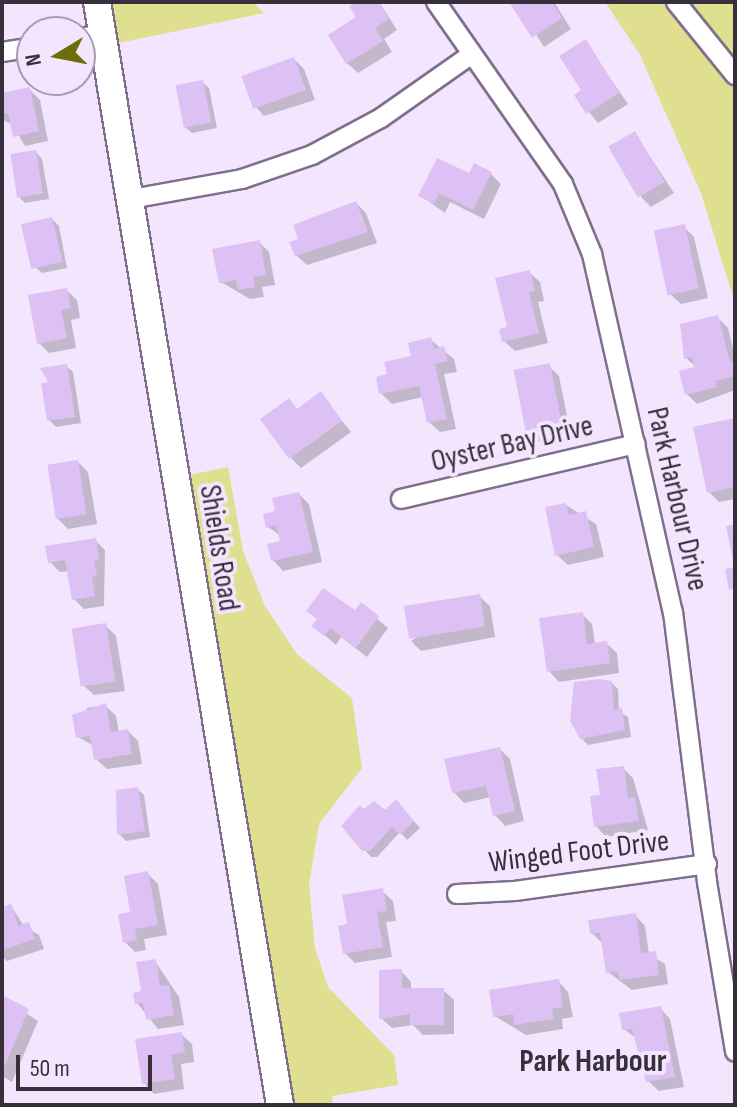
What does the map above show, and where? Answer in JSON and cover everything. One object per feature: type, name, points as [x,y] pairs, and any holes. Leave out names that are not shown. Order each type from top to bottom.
[{"type":"main road","name":"Shields Road","points":[[96,56],[131,199],[280,1105]]},
{"type":"street","name":"Park Harbour Drive","points":[[436,2],[563,184],[583,224],[673,612],[735,1052]]},
{"type":"street","points":[[676,2],[735,75]]},
{"type":"street","points":[[131,199],[242,179],[312,155],[381,118],[472,54]]},
{"type":"street","name":"Oyster Bay Drive","points":[[401,499],[636,444]]},
{"type":"street","name":"Winged Foot Drive","points":[[457,894],[515,891],[707,864]]},
{"type":"shaded area","points":[[97,2],[253,2],[264,13],[104,46]]},
{"type":"shaded area","points":[[605,2],[735,2],[735,303],[701,193],[639,53]]},
{"type":"shaded area","points":[[228,467],[243,551],[265,606],[297,654],[352,698],[362,768],[319,824],[309,884],[315,948],[328,987],[394,1055],[398,1085],[332,1096],[333,1105],[280,1105],[175,478]]},
{"type":"building","points":[[356,2],[378,2],[389,19],[375,28],[383,41],[346,64],[328,35],[356,17],[349,6]]},
{"type":"building","points":[[509,2],[552,2],[562,18],[532,38]]},
{"type":"building","points":[[586,39],[619,93],[586,114],[574,95],[581,90],[559,56]]},
{"type":"building","points":[[294,57],[306,90],[253,109],[241,76]]},
{"type":"building","points":[[203,80],[211,122],[184,128],[176,85]]},
{"type":"building","points":[[16,90],[16,96],[32,96],[39,131],[13,137],[8,113],[2,114],[2,93]]},
{"type":"building","points":[[635,131],[664,182],[638,198],[608,146]]},
{"type":"building","points":[[36,150],[43,193],[17,198],[10,154]]},
{"type":"building","points":[[437,158],[469,173],[474,163],[492,172],[473,210],[439,193],[434,204],[418,196]]},
{"type":"building","points":[[356,201],[368,232],[295,256],[289,242],[298,239],[293,225]]},
{"type":"building","points":[[52,217],[62,262],[31,269],[21,224]]},
{"type":"building","points":[[685,224],[699,289],[667,295],[654,231]]},
{"type":"building","points":[[260,240],[266,275],[253,277],[255,287],[238,290],[236,280],[219,283],[212,249]]},
{"type":"building","points":[[530,270],[535,291],[529,292],[539,333],[502,342],[499,329],[507,327],[495,278]]},
{"type":"building","points":[[67,288],[71,308],[61,310],[67,338],[37,344],[28,295]]},
{"type":"building","points":[[718,315],[730,362],[735,360],[735,376],[715,381],[717,387],[685,395],[679,371],[694,367],[692,357],[684,359],[680,324]]},
{"type":"building","points":[[431,337],[434,349],[444,346],[448,361],[435,364],[447,419],[427,423],[419,386],[379,394],[376,377],[387,374],[384,362],[411,356],[408,343]]},
{"type":"building","points":[[550,363],[562,426],[526,433],[514,370]]},
{"type":"building","points":[[67,364],[75,417],[47,421],[41,383],[48,382],[40,368]]},
{"type":"building","points":[[321,391],[342,421],[289,459],[260,419],[289,398],[297,409]]},
{"type":"building","points":[[735,418],[735,487],[707,493],[693,427]]},
{"type":"building","points":[[78,460],[87,514],[56,519],[47,465]]},
{"type":"building","points":[[299,492],[313,552],[271,561],[267,544],[280,541],[276,525],[266,528],[263,514],[275,511],[272,498]]},
{"type":"building","points":[[566,503],[569,515],[586,511],[594,547],[555,556],[545,507]]},
{"type":"building","points":[[735,524],[735,565],[734,565],[726,526]]},
{"type":"building","points":[[96,538],[99,560],[94,561],[97,575],[92,576],[95,596],[72,600],[65,560],[48,563],[45,546]]},
{"type":"building","points":[[735,567],[735,588],[729,590],[725,569]]},
{"type":"building","points":[[323,588],[355,610],[361,602],[379,616],[356,648],[330,628],[324,636],[311,626],[317,619],[306,611]]},
{"type":"building","points":[[480,594],[485,627],[409,639],[404,606]]},
{"type":"building","points":[[583,612],[587,644],[607,641],[610,663],[547,672],[539,618]]},
{"type":"building","points":[[106,623],[115,681],[81,687],[71,628]]},
{"type":"building","points":[[612,681],[614,710],[622,708],[625,730],[580,739],[570,721],[574,682]]},
{"type":"building","points":[[106,703],[111,732],[128,729],[132,754],[94,760],[90,736],[76,738],[72,715]]},
{"type":"building","points":[[500,747],[515,811],[493,816],[486,786],[452,793],[444,759]]},
{"type":"building","points":[[624,766],[628,798],[635,797],[639,821],[594,827],[590,796],[600,795],[596,769]]},
{"type":"building","points":[[138,787],[145,831],[117,835],[116,790]]},
{"type":"building","points":[[396,799],[414,821],[400,835],[392,827],[370,851],[362,851],[341,826],[360,805],[364,809],[374,801],[385,810]]},
{"type":"building","points":[[148,871],[158,925],[135,929],[137,940],[123,943],[118,914],[130,912],[124,876]]},
{"type":"building","points":[[383,888],[387,911],[377,912],[383,947],[343,954],[338,926],[347,924],[342,895]]},
{"type":"building","points":[[11,904],[18,926],[29,922],[35,939],[2,950],[2,907]]},
{"type":"building","points":[[636,913],[641,953],[656,951],[659,975],[620,980],[618,972],[606,973],[600,933],[590,934],[588,920]]},
{"type":"building","points":[[156,959],[160,986],[169,985],[174,1015],[146,1020],[143,1003],[135,1004],[133,993],[141,991],[136,962]]},
{"type":"building","points":[[402,969],[402,988],[444,988],[444,1025],[410,1025],[410,1014],[379,1019],[379,970]]},
{"type":"building","points":[[559,979],[563,1007],[552,1009],[554,1019],[514,1025],[513,1014],[493,1017],[489,990]]},
{"type":"building","points":[[2,995],[29,1009],[2,1072]]},
{"type":"building","points":[[661,1006],[675,1077],[646,1082],[632,1029],[622,1030],[619,1013]]},
{"type":"building","points":[[182,1032],[185,1052],[171,1055],[175,1079],[142,1084],[135,1039]]},
{"type":"district","name":"Park Harbour","points":[[593,1062]]}]
